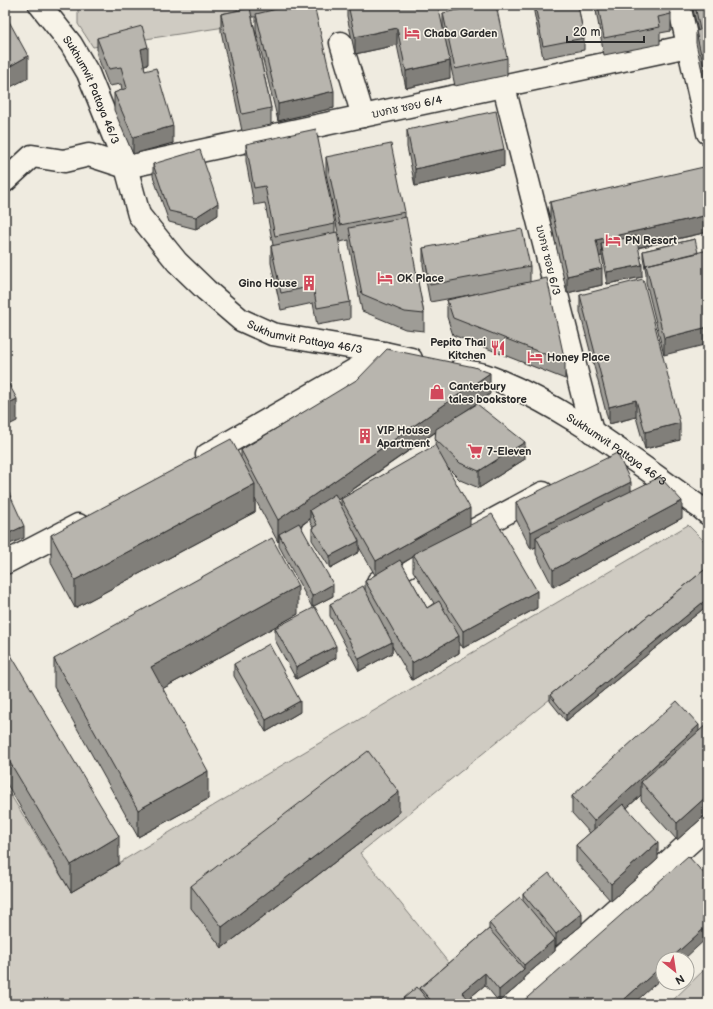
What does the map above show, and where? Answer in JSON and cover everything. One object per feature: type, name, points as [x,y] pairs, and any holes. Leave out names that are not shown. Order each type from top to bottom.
[{"type":"street","name":"Sukhumvit Pattaya 46/3","points":[[40,5],[71,44],[88,73],[126,167],[139,215],[177,262],[206,290],[242,320],[272,334],[384,353],[486,376],[533,396],[592,432],[708,514]]},
{"type":"street","points":[[679,5],[708,133]]},
{"type":"street","points":[[341,43],[363,116]]},
{"type":"street","name":"บงกช ซอย 6/4","points":[[126,167],[504,87],[688,46]]},
{"type":"street","name":"บงกช ซอย 6/3","points":[[504,87],[592,432]]},
{"type":"street","points":[[5,181],[32,156],[64,161],[88,155],[126,167]]},
{"type":"street","points":[[188,466],[384,353]]},
{"type":"street","points":[[599,462],[619,451]]},
{"type":"street","points":[[358,593],[557,485]]},
{"type":"street","points":[[5,563],[97,515]]},
{"type":"street","points":[[510,1004],[708,826]]},
{"type":"shaded area","points":[[78,5],[237,5],[238,25],[93,47],[78,24]]},
{"type":"shaded area","points":[[688,525],[708,545],[708,571],[360,853],[452,967],[410,1004],[5,1004],[5,786],[71,892],[218,803]]},
{"type":"shaded area","points":[[708,966],[708,1004],[669,1004],[682,991],[695,991],[695,979]]},
{"type":"building","points":[[293,5],[314,5],[334,91],[278,104],[256,14]]},
{"type":"building","points":[[348,5],[438,5],[450,61],[406,71],[397,28],[355,37]]},
{"type":"building","points":[[483,5],[496,5],[507,58],[455,69],[443,13]]},
{"type":"building","points":[[535,5],[578,5],[584,38],[543,46]]},
{"type":"building","points":[[598,5],[669,5],[671,14],[658,17],[660,27],[604,38]]},
{"type":"building","points":[[695,5],[708,5],[708,87],[696,31],[700,30]]},
{"type":"building","points":[[250,8],[271,108],[242,114],[221,14]]},
{"type":"building","points":[[5,14],[28,56],[5,69]]},
{"type":"building","points":[[142,26],[148,47],[141,49],[145,71],[156,68],[173,126],[133,137],[114,93],[127,88],[121,67],[109,69],[97,38]]},
{"type":"building","points":[[496,111],[504,149],[415,169],[407,130]]},
{"type":"building","points":[[316,129],[335,224],[275,236],[265,186],[254,188],[246,144]]},
{"type":"building","points":[[391,144],[405,212],[340,225],[326,157]]},
{"type":"building","points":[[200,150],[218,203],[196,217],[169,211],[153,164]]},
{"type":"building","name":"PN Resort","points":[[708,166],[708,215],[596,240],[602,268],[567,276],[550,202]]},
{"type":"building","name":"OK Place","points":[[406,217],[424,314],[405,312],[362,294],[349,228]]},
{"type":"building","points":[[522,229],[530,266],[430,285],[423,248]]},
{"type":"building","name":"Gino House","points":[[337,232],[350,302],[317,308],[313,286],[281,293],[271,246]]},
{"type":"building","points":[[636,236],[642,265],[607,272],[601,243]]},
{"type":"building","points":[[695,239],[698,253],[646,265],[646,267],[643,251]]},
{"type":"building","points":[[708,250],[708,327],[664,338],[646,265]]},
{"type":"building","name":"Honey Place","points":[[547,278],[565,362],[453,318],[447,300]]},
{"type":"building","points":[[643,279],[680,423],[645,432],[636,400],[609,407],[580,295]]},
{"type":"building","name":"VIP House Apartment","points":[[387,349],[474,367],[490,373],[278,520],[241,450],[358,379]]},
{"type":"building","points":[[5,377],[17,399],[5,405]]},
{"type":"building","points":[[477,404],[525,442],[479,471],[460,463],[435,439],[436,429]]},
{"type":"building","points":[[231,439],[255,484],[75,580],[51,535]]},
{"type":"building","points":[[435,445],[470,508],[376,561],[341,499]]},
{"type":"building","points":[[617,453],[631,482],[531,532],[516,502]]},
{"type":"building","points":[[660,477],[682,501],[553,570],[536,537]]},
{"type":"building","points":[[9,493],[24,526],[5,535],[5,495]]},
{"type":"building","points":[[335,494],[359,541],[330,556],[312,528],[317,525],[310,510]]},
{"type":"building","points":[[492,514],[537,591],[463,631],[413,554]]},
{"type":"building","points":[[299,523],[333,584],[312,596],[279,534]]},
{"type":"building","points":[[272,538],[298,586],[151,667],[208,771],[138,810],[54,659]]},
{"type":"building","points":[[400,560],[427,608],[439,601],[459,636],[412,663],[365,581]]},
{"type":"building","points":[[708,567],[708,598],[566,715],[550,695]]},
{"type":"building","points":[[363,586],[392,642],[359,659],[330,604]]},
{"type":"building","points":[[315,607],[336,646],[296,667],[275,628]]},
{"type":"building","points":[[269,644],[300,701],[266,720],[234,664]]},
{"type":"building","points":[[5,645],[119,836],[71,865],[5,754]]},
{"type":"building","points":[[677,701],[699,725],[594,821],[572,796]]},
{"type":"building","points":[[707,724],[708,795],[677,823],[641,782]]},
{"type":"building","points":[[368,751],[399,792],[222,927],[191,886]]},
{"type":"building","points":[[623,804],[658,842],[611,884],[576,845]]},
{"type":"building","points":[[688,856],[708,878],[708,925],[679,951],[655,951],[655,972],[619,1004],[520,1004]]},
{"type":"building","points":[[549,873],[582,913],[556,934],[523,894]]},
{"type":"building","points":[[520,897],[555,939],[524,965],[489,923]]},
{"type":"building","points":[[489,929],[524,969],[499,990],[485,973],[462,992],[473,1004],[434,1004],[420,988]]},
{"type":"building","points":[[417,987],[431,1004],[397,1004]]},
{"type":"place","name":"Chaba Garden","points":[[412,33]]},
{"type":"place","name":"PN Resort","points":[[613,240]]},
{"type":"place","name":"OK Place","points":[[385,278]]},
{"type":"place","name":"Gino House","points":[[309,283]]},
{"type":"place","name":"Pepito Thai Kitchen","points":[[498,348]]},
{"type":"place","name":"Honey Place","points":[[535,357]]},
{"type":"place","name":"Canterbury tales bookstore","points":[[437,392]]},
{"type":"place","name":"VIP House Apartment","points":[[365,436]]},
{"type":"place","name":"7-Eleven","points":[[475,451]]}]
